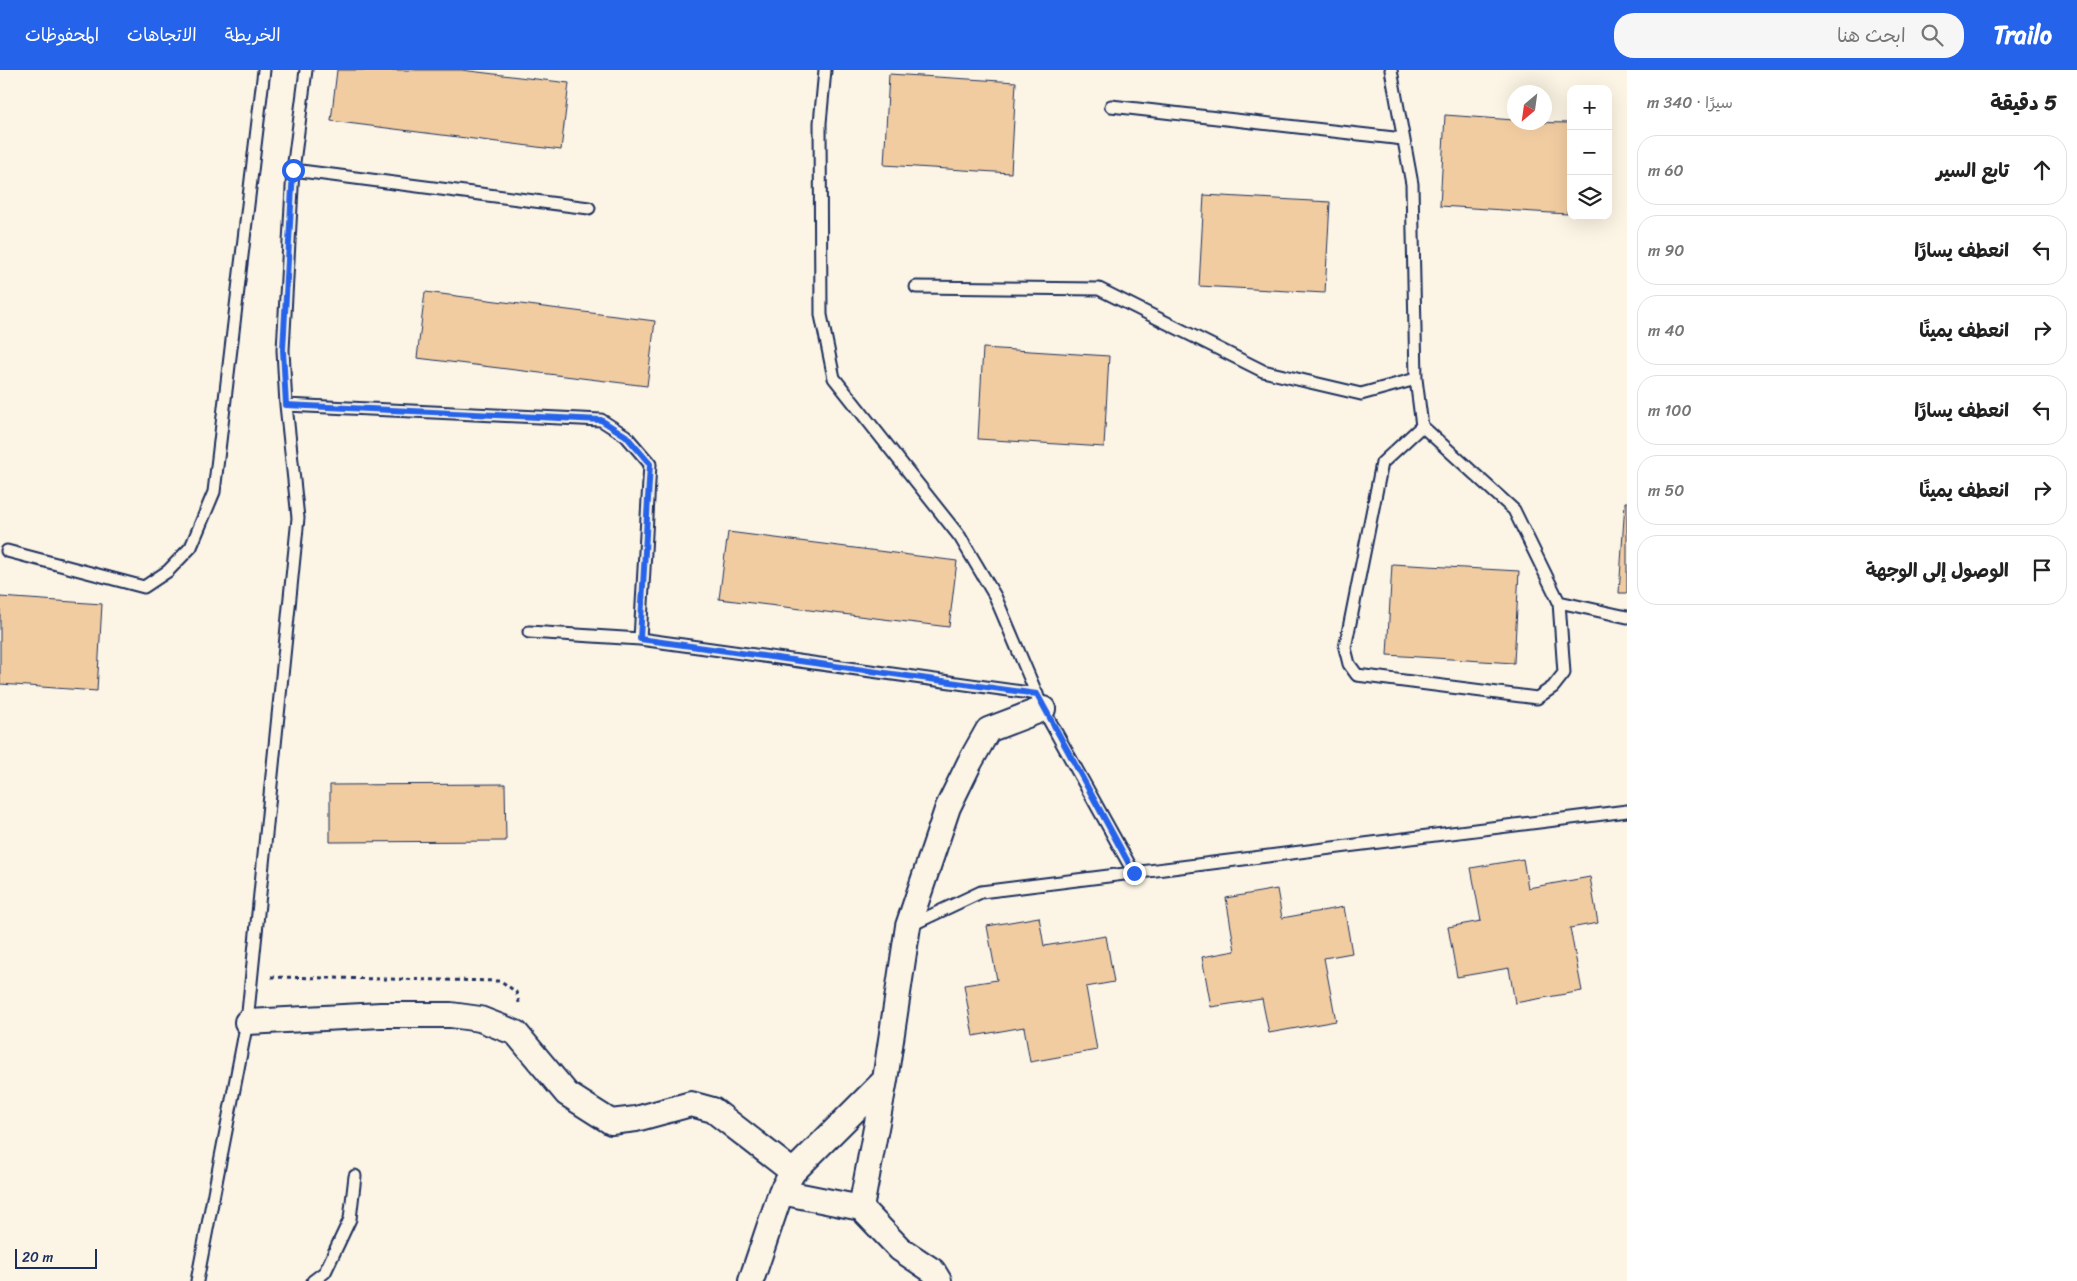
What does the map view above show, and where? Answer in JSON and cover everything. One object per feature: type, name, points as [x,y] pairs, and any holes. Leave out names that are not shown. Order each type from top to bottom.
[{"type":"street","points":[[861,1208],[885,1080],[908,926],[948,807],[988,730],[1040,701]]},
{"type":"street","points":[[247,1022],[381,1015],[451,1015],[480,1019],[516,1033],[567,1094],[612,1122],[636,1119],[691,1104],[713,1110],[793,1172]]},
{"type":"street","points":[[752,1281],[781,1192],[793,1172],[885,1080]]},
{"type":"street","points":[[781,1192],[861,1208],[900,1250],[934,1271],[939,1281]]},
{"type":"lane","points":[[7,551],[144,588],[168,571],[191,547],[214,492],[264,70]]},
{"type":"lane","points":[[197,1281],[247,1022],[250,976],[298,518],[286,405],[283,350],[293,170],[306,70]]},
{"type":"lane","points":[[825,70],[820,123],[821,315],[834,378],[960,537],[995,596],[1040,701],[1134,873]]},
{"type":"lane","points":[[1391,70],[1412,184],[1416,379],[1422,426],[1514,510],[1559,602],[1564,672],[1554,687],[1537,698],[1356,675],[1349,664],[1345,648],[1382,463],[1422,426]]},
{"type":"lane","points":[[1111,106],[1404,139]]},
{"type":"lane","points":[[293,170],[589,208]]},
{"type":"lane","points":[[916,287],[1099,289],[1263,371],[1361,394],[1416,379]]},
{"type":"lane","points":[[286,405],[601,420],[626,436],[650,464],[640,639]]},
{"type":"lane","points":[[1559,602],[1627,617]]},
{"type":"lane","points":[[529,632],[640,639],[1040,701]]},
{"type":"lane","points":[[908,926],[981,892],[1627,810]]},
{"type":"lane","points":[[313,1281],[325,1272],[350,1220],[355,1176]]},
{"type":"path","points":[[250,976],[501,981],[516,992],[521,1009],[516,1033]]},
{"type":"building","points":[[337,70],[461,70],[569,83],[561,150],[331,121]]},
{"type":"building","points":[[889,74],[1016,82],[1011,173],[884,165]]},
{"type":"building","points":[[1445,115],[1507,119],[1507,130],[1552,130],[1552,123],[1567,123],[1567,214],[1440,206]]},
{"type":"building","points":[[1204,195],[1330,202],[1325,293],[1199,286]]},
{"type":"building","points":[[425,292],[655,321],[647,386],[417,358]]},
{"type":"building","points":[[983,348],[1109,356],[1104,447],[978,439]]},
{"type":"building","points":[[1625,502],[1627,502],[1627,593],[1619,593]]},
{"type":"building","points":[[728,532],[957,561],[949,627],[719,599]]},
{"type":"building","points":[[1392,564],[1519,571],[1514,663],[1387,655]]},
{"type":"building","points":[[0,597],[102,604],[97,691],[0,684]]},
{"type":"building","points":[[505,784],[506,841],[330,842],[330,785]]},
{"type":"building","points":[[1523,859],[1528,888],[1590,877],[1598,923],[1570,928],[1582,991],[1515,1003],[1509,968],[1457,977],[1448,927],[1481,921],[1471,868]]},
{"type":"building","points":[[1277,889],[1282,918],[1344,907],[1352,953],[1324,958],[1336,1021],[1269,1033],[1262,999],[1211,1007],[1202,957],[1235,951],[1226,898]]},
{"type":"building","points":[[1039,917],[1044,946],[1106,936],[1114,982],[1086,987],[1097,1050],[1030,1062],[1024,1027],[973,1036],[964,985],[997,980],[987,926]]},
{"type":"route","points":[[293,170],[283,350],[286,405],[601,420],[626,436],[650,464],[640,639],[1037,694],[1043,709],[1134,873]]}]
